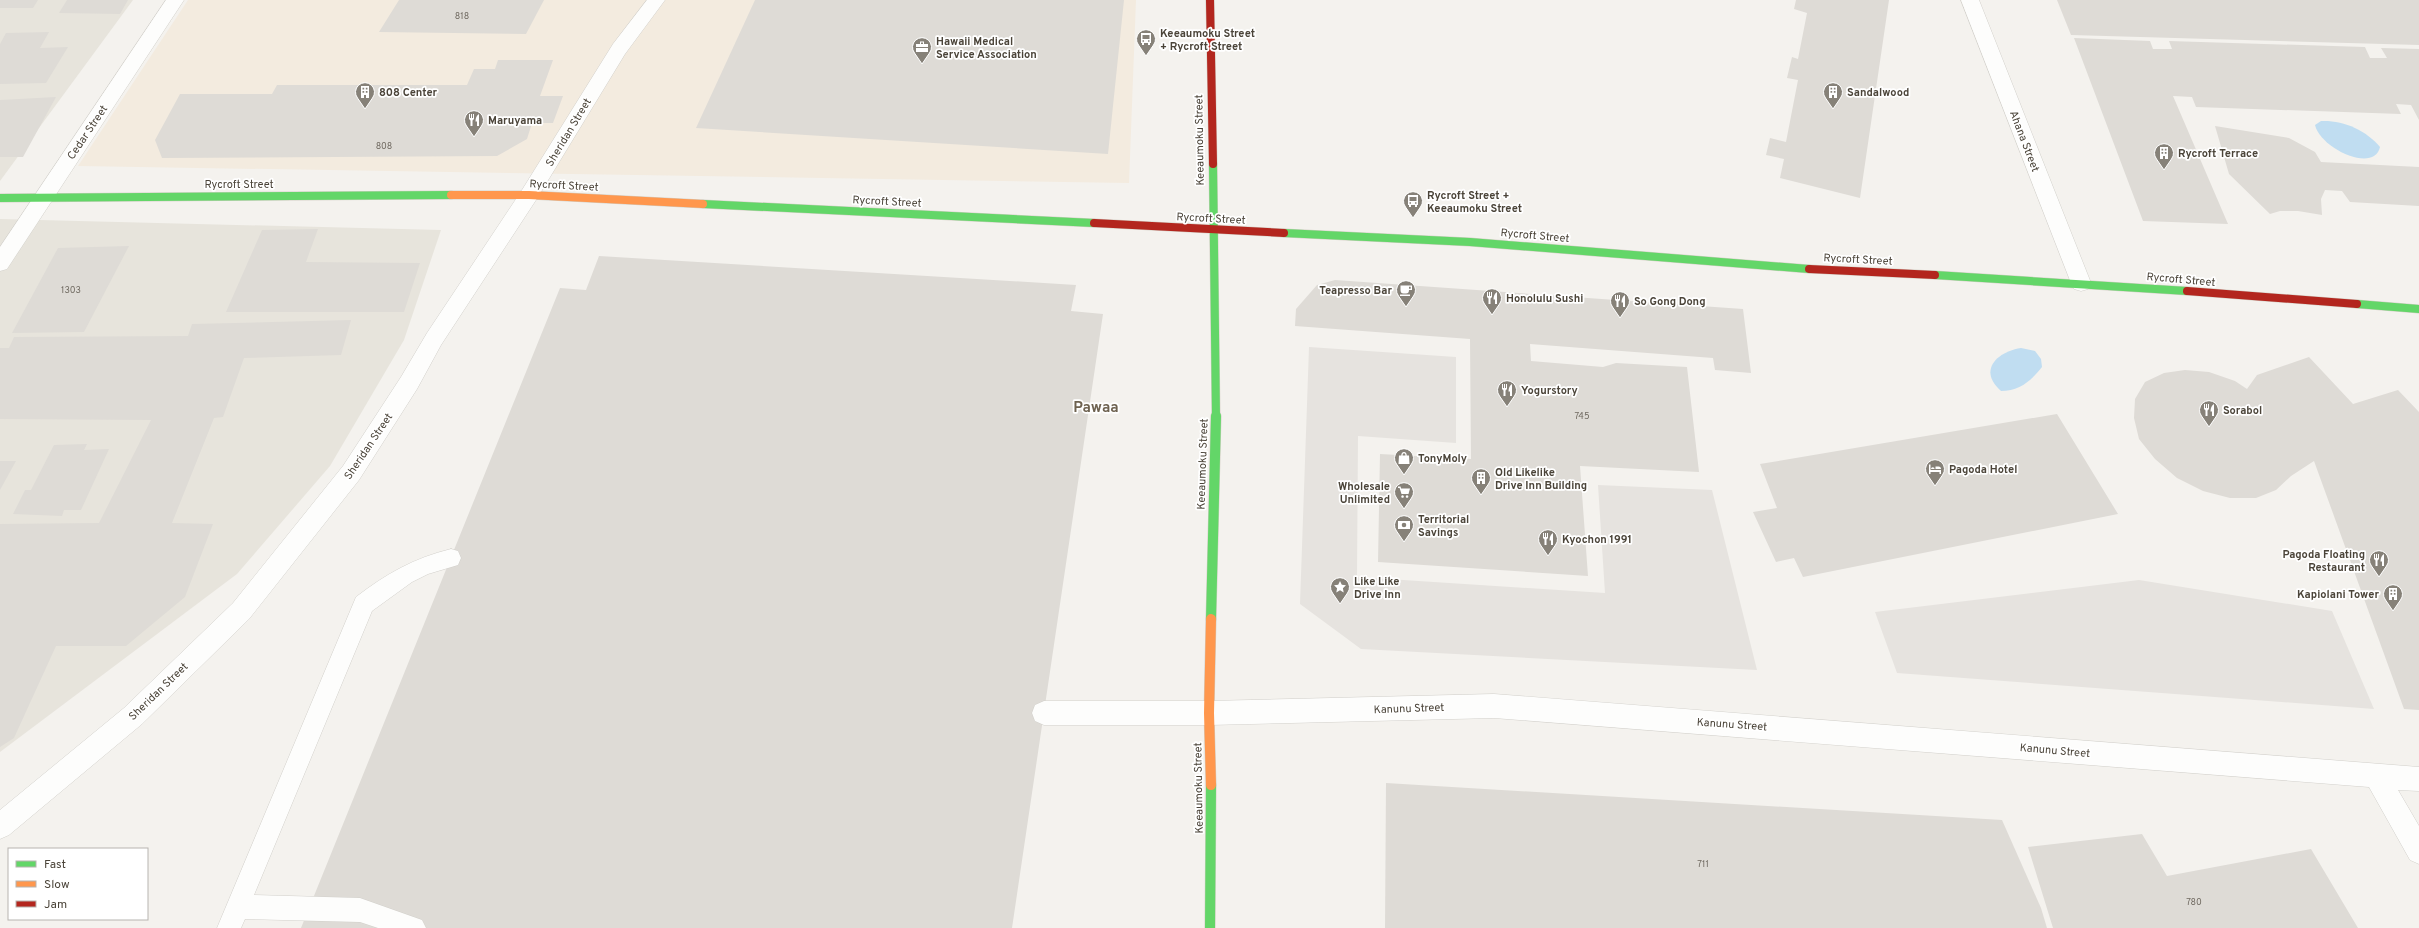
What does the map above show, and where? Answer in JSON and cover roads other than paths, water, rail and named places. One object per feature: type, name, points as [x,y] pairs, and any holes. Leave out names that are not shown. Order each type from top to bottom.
[{"type":"street","name":"Cedar Street","points":[[0,263],[175,0]]},
{"type":"street","name":"Sheridan Street","points":[[0,826],[133,716],[241,612],[351,473],[409,383],[434,340],[529,195],[618,49],[656,0]]},
{"type":"street","name":"Keeaumoku Street","points":[[1210,0],[1217,386],[1208,713],[1211,774],[1210,928]]},
{"type":"street","name":"Ahana Street","points":[[1970,0],[2081,283]]},
{"type":"street","name":"Rycroft Street","points":[[0,198],[529,195],[1470,242],[1770,267],[2081,283],[2419,309]]},
{"type":"street","name":"Kanunu Street","points":[[1044,713],[1208,713],[1494,706],[2419,779]]},
{"type":"street","points":[[2376,776],[2419,851]]},
{"type":"lane","points":[[414,928],[360,910],[234,918],[364,604],[400,577],[423,564],[451,558]]},
{"type":"water","points":[[2321,121],[2346,124],[2361,131],[2380,147],[2376,155],[2368,158],[2358,158],[2347,155],[2336,149],[2326,142],[2319,134],[2315,125]]},
{"type":"water","points":[[2021,348],[2035,351],[2041,359],[2042,367],[2029,381],[2019,387],[2007,391],[2001,391],[1994,384],[1991,376],[1993,364],[2004,354]]},
{"type":"place","name":"Keeaumoku Street + Rycroft Street","points":[[1146,56]]},
{"type":"place","name":"Hawaii Medical Service Association","points":[[922,64]]},
{"type":"place","name":"808 Center","points":[[365,109]]},
{"type":"place","name":"Sandalwood","points":[[1833,109]]},
{"type":"place","name":"Maruyama","points":[[474,137]]},
{"type":"place","name":"Rycroft Terrace","points":[[2164,170]]},
{"type":"place","name":"Rycroft Street + Keeaumoku Street","points":[[1413,218]]},
{"type":"place","name":"Teapresso Bar","points":[[1406,307]]},
{"type":"place","name":"Honolulu Sushi","points":[[1492,315]]},
{"type":"place","name":"So Gong Dong","points":[[1620,318]]},
{"type":"place","name":"Yogurstory","points":[[1507,407]]},
{"type":"place","name":"Sorabol","points":[[2209,427]]},
{"type":"place","name":"TonyMoly","points":[[1404,475]]},
{"type":"place","name":"Pagoda Hotel","points":[[1935,486]]},
{"type":"place","name":"Old Likelike Drive Inn Building","points":[[1481,495]]},
{"type":"place","name":"Wholesale Unlimited","points":[[1404,509]]},
{"type":"place","name":"Territorial Savings","points":[[1404,542]]},
{"type":"place","name":"Kyochon 1991","points":[[1548,556]]},
{"type":"place","name":"Pagoda Floating Restaurant","points":[[2379,577]]},
{"type":"place","name":"Like Like Drive Inn","points":[[1340,604]]},
{"type":"place","name":"Kapiolani Tower","points":[[2393,611]]},
{"type":"district","name":"Pawaa","points":[[1096,407]]}]
